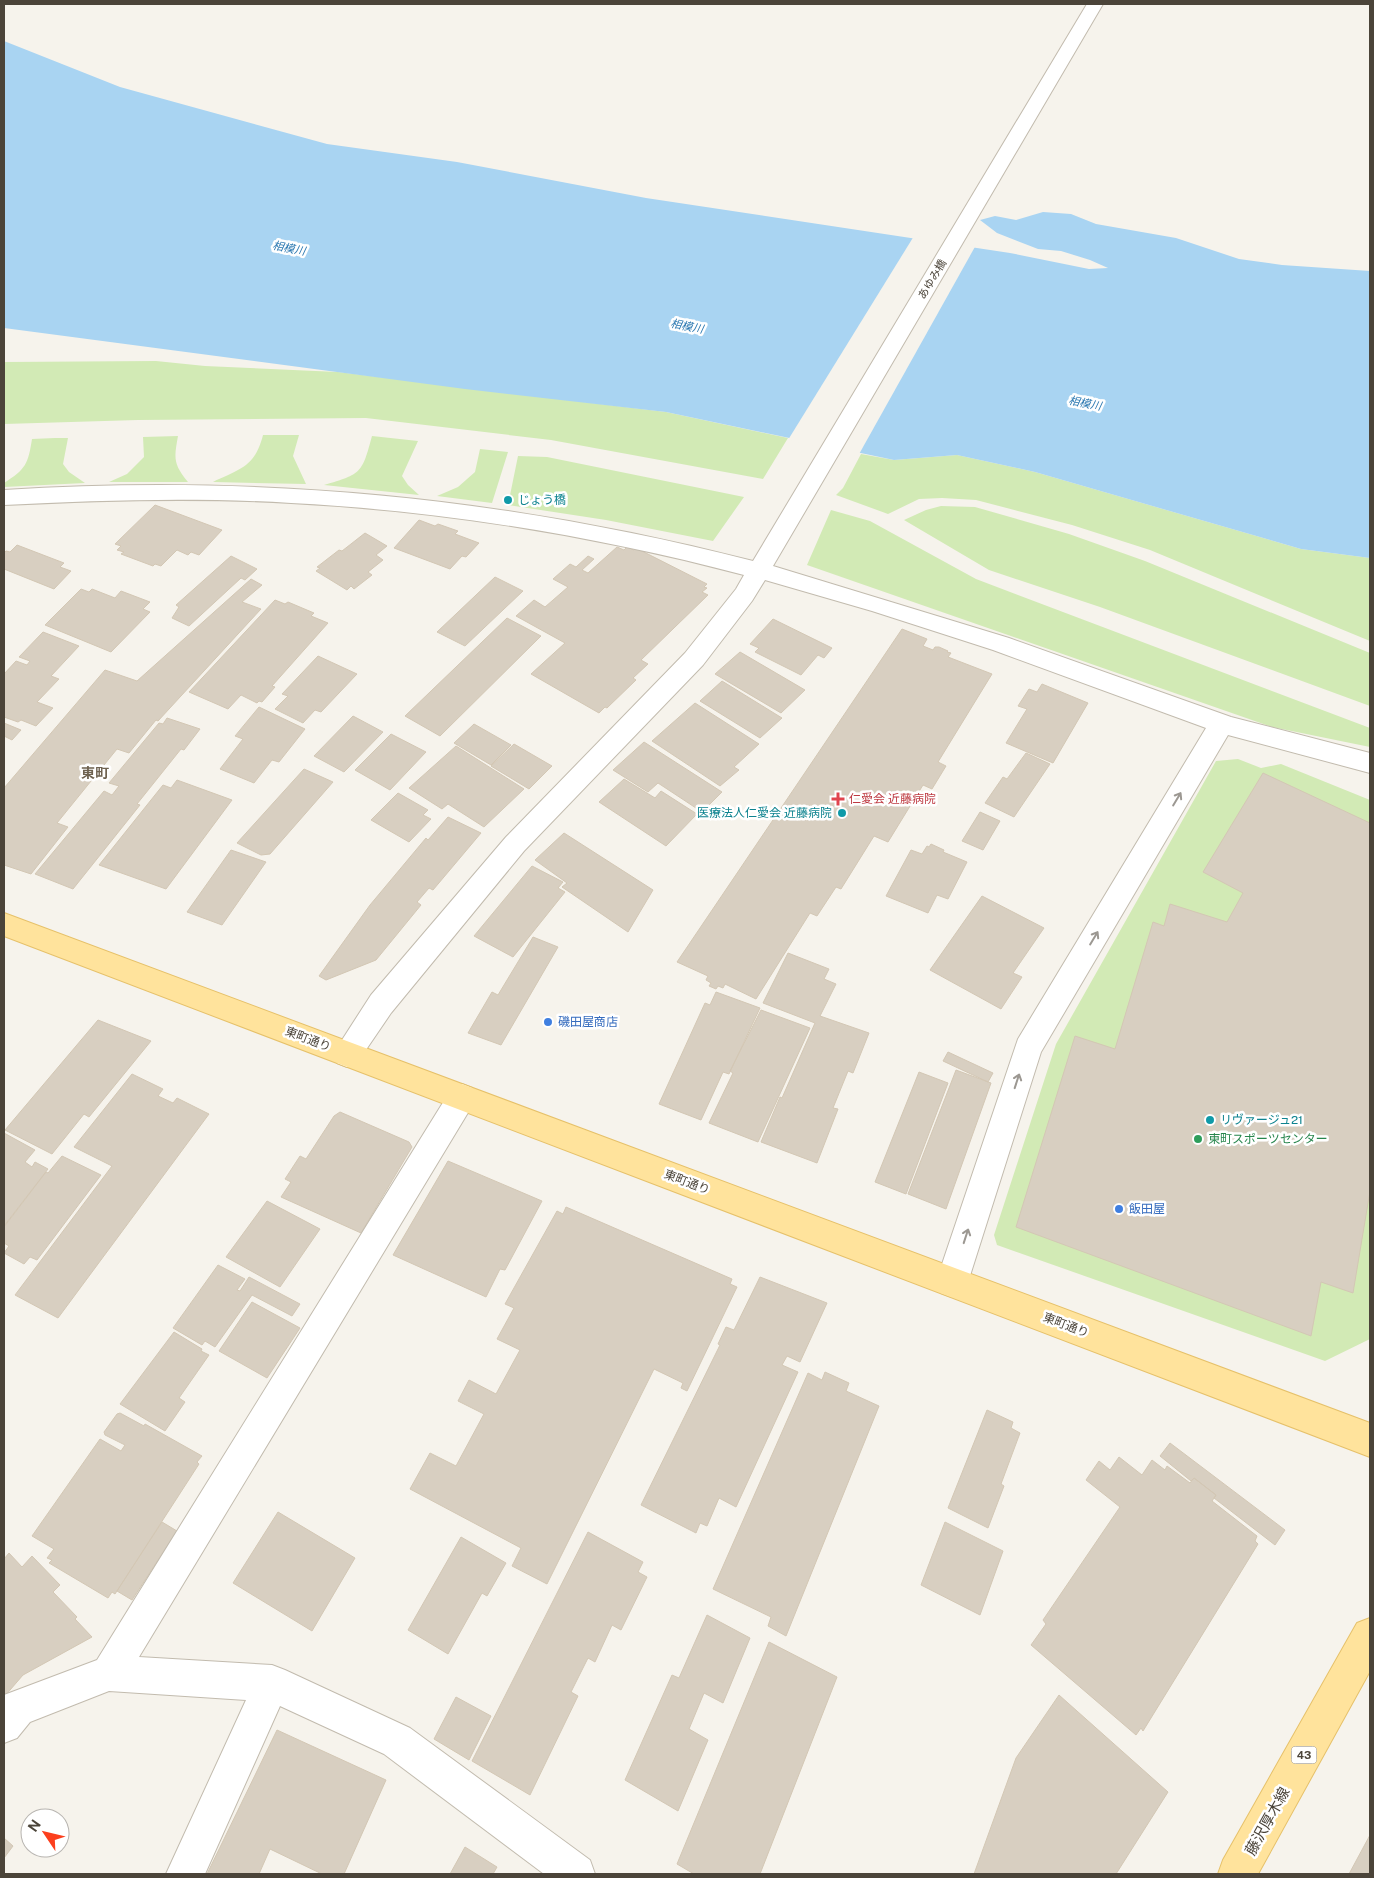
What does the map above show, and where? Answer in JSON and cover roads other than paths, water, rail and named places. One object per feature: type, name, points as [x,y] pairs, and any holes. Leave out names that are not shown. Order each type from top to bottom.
[{"type":"main road","name":"東町通り","points":[[4,924],[1370,1440]]},
{"type":"main road","name":"藤沢厚木線","points":[[1237,1874],[1370,1636]]},
{"type":"street","name":"あゆみ橋","points":[[347,1054],[381,1004],[514,844],[694,659],[730,614],[764,562],[1095,4]]},
{"type":"street","points":[[4,497],[164,492],[283,495],[383,502],[475,512],[595,531],[764,562],[1222,723],[1296,745],[1370,762]]},
{"type":"street","points":[[952,1282],[1028,1048],[1222,723]]},
{"type":"street","points":[[109,1673],[462,1098]]},
{"type":"street","points":[[4,1724],[17,1708],[109,1673],[272,1683],[398,1741],[576,1874]]},
{"type":"street","points":[[185,1874],[272,1683]]},
{"type":"water","name":"相模川","points":[[4,41],[120,87],[327,144],[457,162],[646,198],[1010,253],[1089,269],[1108,268],[1061,251],[1038,249],[997,233],[980,220],[995,216],[1016,220],[1043,212],[1071,214],[1096,224],[1176,238],[1239,259],[1282,265],[1370,271],[1370,558],[1301,549],[1035,472],[957,455],[894,460],[666,412],[465,389],[4,328]]},
{"type":"place","name":"じょう橋","points":[[508,500]]},
{"type":"place","name":"仁愛会 近藤病院","points":[[838,799]]},
{"type":"place","name":"医療法人仁愛会 近藤病院","points":[[842,813]]},
{"type":"place","name":"磯田屋商店","points":[[548,1022]]},
{"type":"place","name":"リヴァージュ21","points":[[1210,1120]]},
{"type":"place","name":"東町スポーツセンター","points":[[1198,1139]]},
{"type":"place","name":"飯田屋","points":[[1119,1209]]},
{"type":"district","name":"東町","points":[[95,773]]}]
